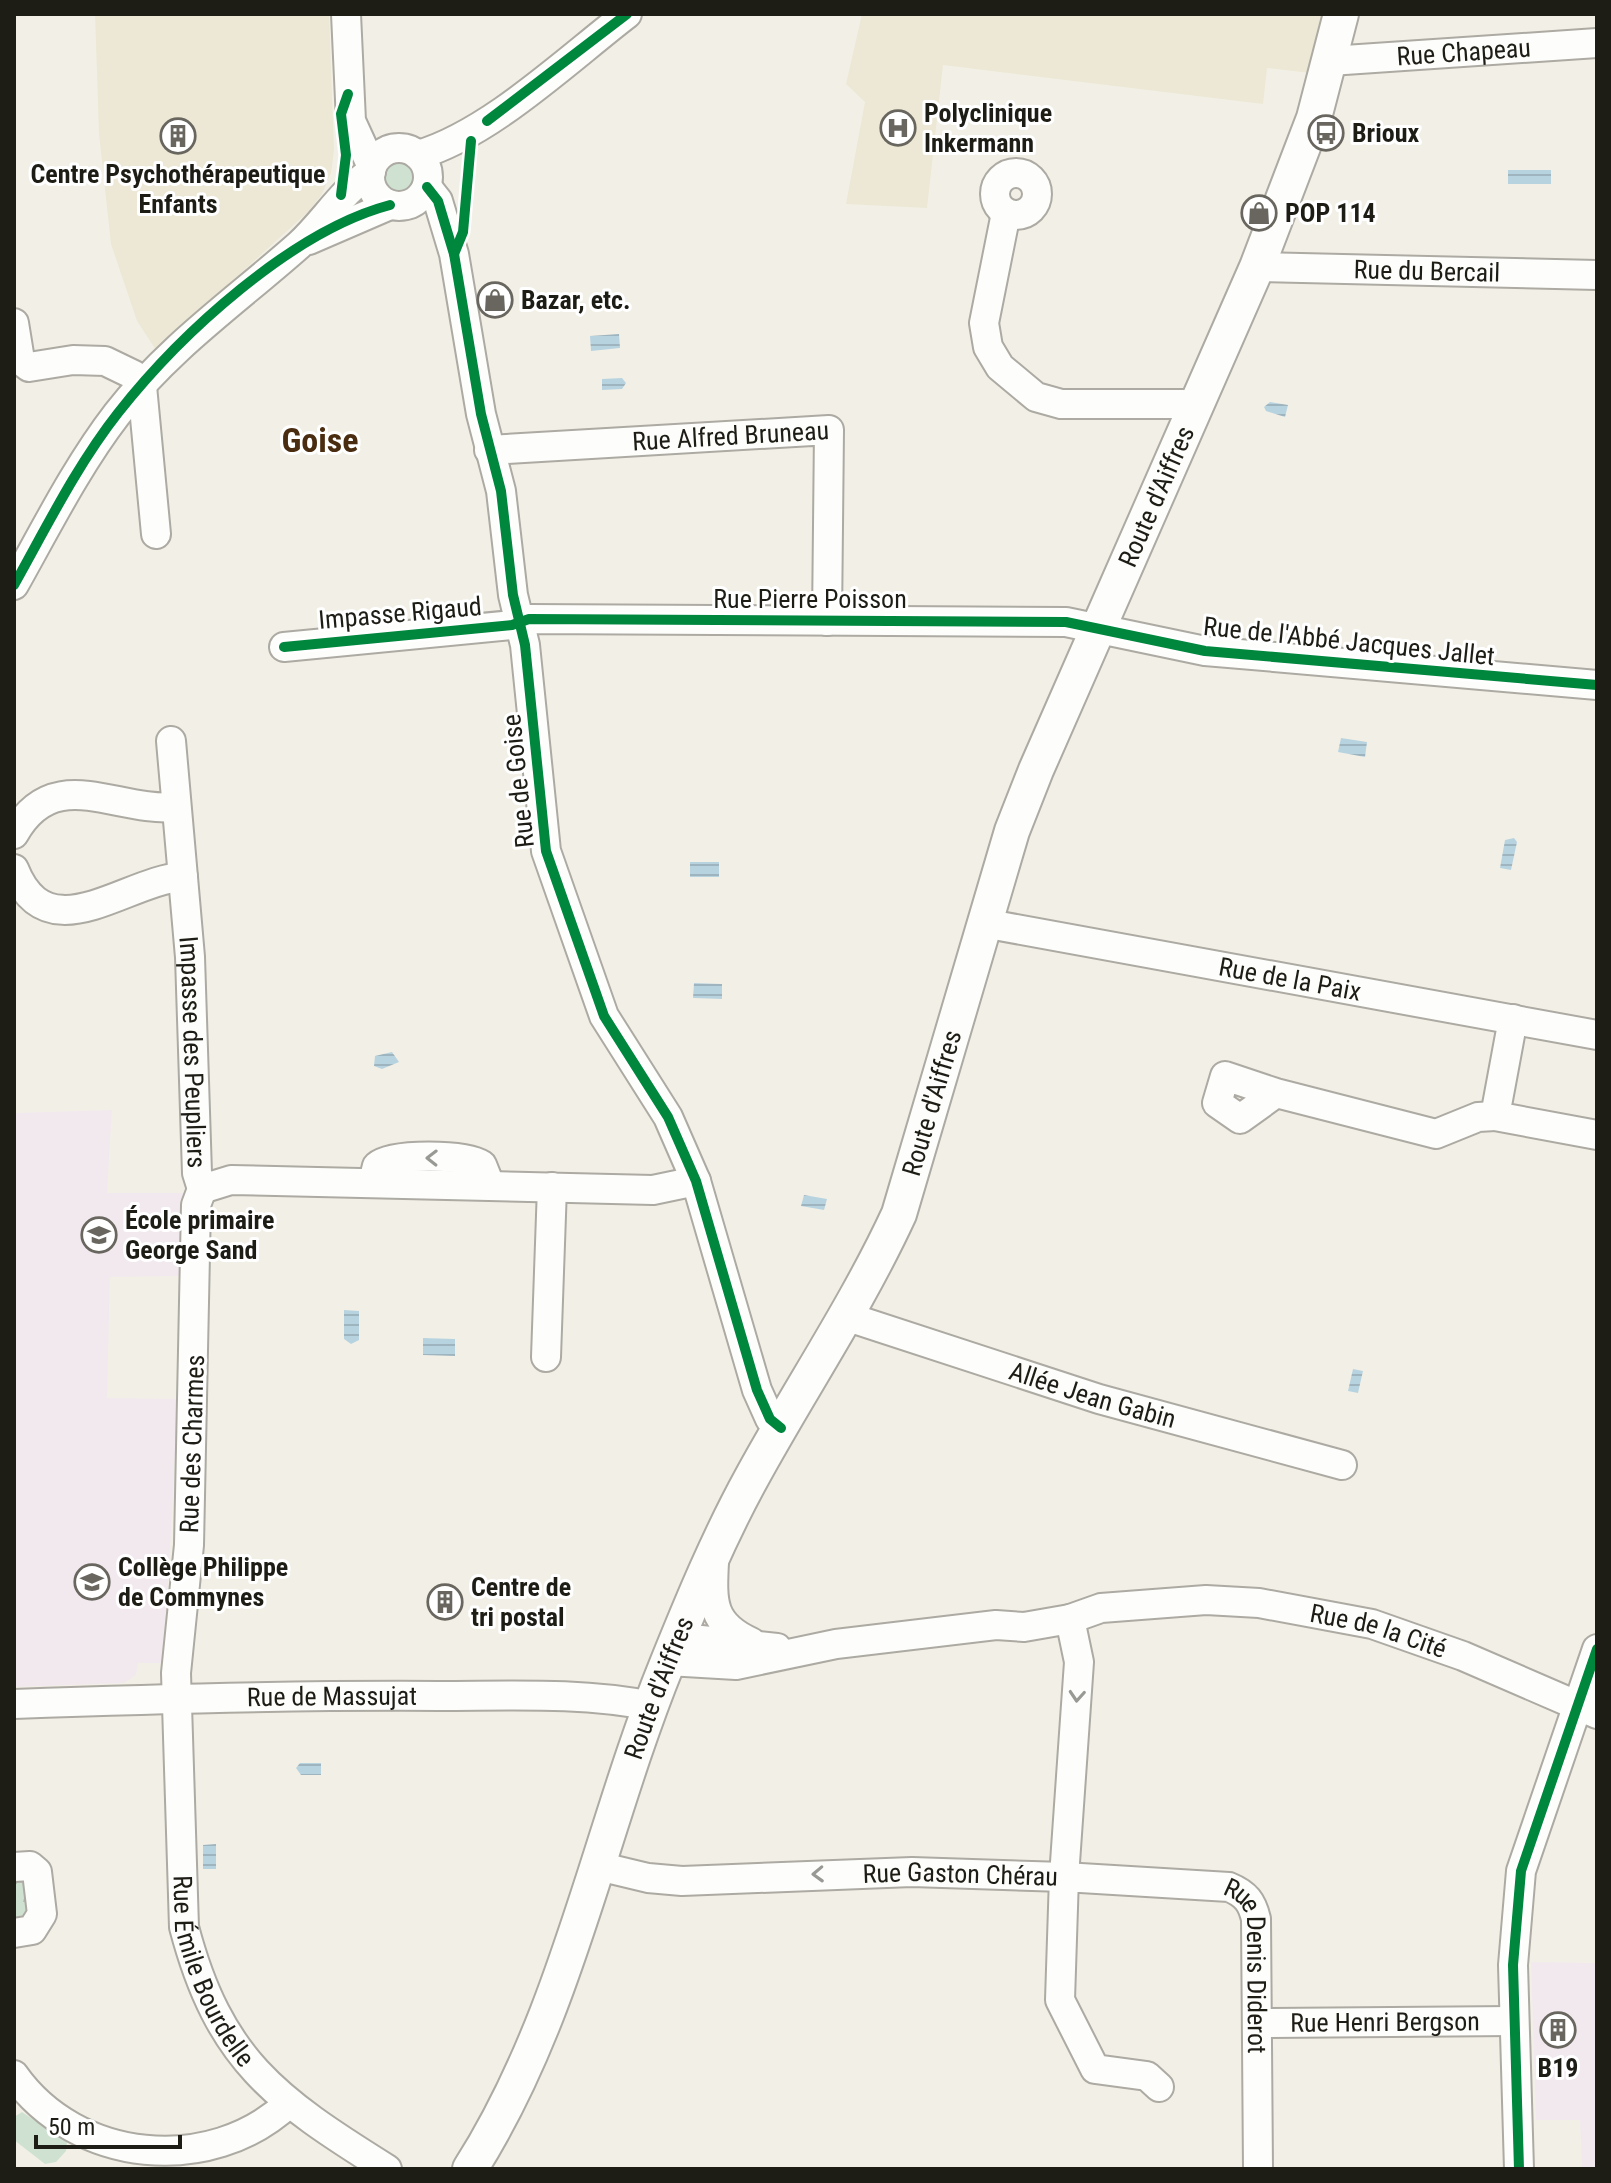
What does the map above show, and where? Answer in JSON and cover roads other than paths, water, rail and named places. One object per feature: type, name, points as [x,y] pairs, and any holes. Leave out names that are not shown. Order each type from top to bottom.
[{"type":"main road","name":"Route d'Aiffres","points":[[470,2169],[508,2105],[536,2041],[651,1706],[714,1558],[751,1479],[845,1316],[899,1214],[983,923],[1031,782],[1257,267],[1299,160],[1330,61],[1341,14]]},
{"type":"street","points":[[346,14],[351,121],[372,169],[372,188],[414,195]]},
{"type":"street","points":[[14,585],[58,507],[117,415],[206,321],[301,243],[341,195],[372,169],[383,153],[453,142],[487,121],[627,14]]},
{"type":"street","name":"Rue Chapeau","points":[[1330,61],[1597,43]]},
{"type":"street","points":[[348,94],[378,136],[409,151],[427,168],[414,195]]},
{"type":"street","points":[[301,243],[414,195],[446,171],[487,121]]},
{"type":"street","name":"Rue de Goise","points":[[414,195],[448,236],[470,329],[474,380],[501,491],[513,595],[521,622],[539,774],[540,823],[553,875],[604,1016],[661,1105],[696,1181],[708,1212],[757,1390],[770,1419],[781,1428]]},
{"type":"street","points":[[1006,213],[984,323],[988,347],[1000,367],[1036,397],[1061,404],[1183,404],[1195,408]]},
{"type":"street","name":"Rue du Bercail","points":[[1257,267],[1597,275]]},
{"type":"street","points":[[14,323],[20,360],[29,367],[73,360],[105,361],[123,367],[142,386],[156,534]]},
{"type":"street","name":"Rue Alfred Bruneau","points":[[489,450],[829,430],[827,621]]},
{"type":"street","name":"Rue Pierre Poisson","points":[[521,622],[529,619],[1066,622],[1098,629]]},
{"type":"street","name":"Impasse Rigaud","points":[[284,647],[521,622]]},
{"type":"street","name":"Rue de l'Abbé Jacques Jallet","points":[[1098,629],[1205,651],[1597,685]]},
{"type":"street","name":"Impasse des Peupliers","points":[[171,741],[183,877],[197,1173],[202,1189],[231,1180],[653,1190],[696,1181]]},
{"type":"street","points":[[14,834],[29,812],[59,797],[89,795],[145,807],[176,807]]},
{"type":"street","points":[[14,869],[20,884],[41,904],[71,910],[102,905],[151,881],[183,877]]},
{"type":"street","name":"Rue de la Paix","points":[[983,923],[1597,1035]]},
{"type":"street","points":[[1495,1116],[1513,1019]]},
{"type":"street","points":[[1276,1093],[1436,1134],[1478,1117],[1495,1116],[1597,1135]]},
{"type":"street","points":[[546,1357],[552,1187]]},
{"type":"street","name":"Rue des Charmes","points":[[176,1700],[189,1545],[196,1205],[202,1189]]},
{"type":"street","name":"Allée Jean Gabin","points":[[845,1316],[1099,1399],[1342,1465]]},
{"type":"street","name":"Rue de la Cité","points":[[714,1558],[713,1599],[718,1614],[732,1633],[763,1647]]},
{"type":"street","name":"Rue de la Cité","points":[[798,1651],[701,1640],[671,1655],[681,1665],[736,1665],[798,1651],[980,1626],[1024,1627],[1070,1619],[1101,1622],[1167,1603],[1206,1600],[1259,1603],[1372,1624],[1463,1656],[1588,1711]]},
{"type":"street","name":"Rue Gaston Chérau","points":[[598,1866],[648,1878],[682,1881],[912,1872],[1064,1877],[1079,1662],[1070,1619]]},
{"type":"street","points":[[1519,2169],[1513,1965],[1521,1871],[1588,1711],[1597,1649]]},
{"type":"street","name":"Rue de Massujat","points":[[14,1704],[345,1696],[563,1697],[616,1699],[651,1706]]},
{"type":"street","name":"Rue Émile Bourdelle","points":[[176,1700],[180,1892],[193,1961],[217,2019],[245,2060],[289,2103],[387,2169]]},
{"type":"street","points":[[14,1867],[30,1866],[37,1872],[42,1914],[32,1930],[14,1933]]},
{"type":"street","points":[[1064,1877],[1060,2000],[1095,2069],[1147,2076],[1159,2087]]},
{"type":"street","name":"Rue Denis Diderot","points":[[1064,1877],[1229,1887],[1243,1893],[1252,1904],[1256,1919],[1258,2169]]},
{"type":"street","name":"Rue Henri Bergson","points":[[1257,2023],[1513,2021]]},
{"type":"street","points":[[14,2075],[63,2124],[110,2144],[136,2150],[200,2148],[258,2126],[289,2103]]},
{"type":"water","points":[[1508,170],[1551,170],[1551,184],[1508,184]]},
{"type":"water","points":[[619,334],[620,348],[591,351],[590,336]]},
{"type":"water","points":[[622,378],[626,383],[622,389],[602,390],[602,379]]},
{"type":"water","points":[[1270,402],[1288,405],[1285,417],[1266,411],[1264,407]]},
{"type":"water","points":[[1341,738],[1367,742],[1365,757],[1338,752]]},
{"type":"water","points":[[1514,838],[1517,842],[1511,870],[1500,868],[1505,840]]},
{"type":"water","points":[[690,862],[719,862],[719,877],[690,877]]},
{"type":"water","points":[[694,983],[722,984],[722,999],[693,998]]},
{"type":"water","points":[[392,1052],[399,1062],[382,1069],[374,1066],[375,1056]]},
{"type":"water","points":[[804,1195],[827,1199],[824,1210],[801,1206]]},
{"type":"water","points":[[344,1310],[359,1311],[359,1340],[351,1344],[344,1339]]},
{"type":"water","points":[[423,1338],[455,1339],[455,1356],[423,1355]]},
{"type":"water","points":[[1353,1369],[1363,1371],[1358,1393],[1348,1391]]},
{"type":"water","points":[[300,1763],[321,1763],[321,1775],[301,1775],[296,1768]]},
{"type":"water","points":[[216,1844],[216,1869],[203,1869],[203,1845]]},
{"type":"place","name":"Polyclinique Inkermann","points":[[898,128]]},
{"type":"place","name":"Brioux","points":[[1326,133]]},
{"type":"place","name":"Centre Psychothérapeutique Enfants","points":[[178,136]]},
{"type":"place","name":"POP 114","points":[[1259,213]]},
{"type":"place","name":"Bazar, etc.","points":[[495,300]]},
{"type":"place","name":"École primaire George Sand","points":[[99,1235]]},
{"type":"place","name":"Collège Philippe de Commynes","points":[[92,1582]]},
{"type":"place","name":"Centre de tri postal","points":[[445,1602]]},
{"type":"place","name":"B19","points":[[1558,2030]]},
{"type":"district","name":"Goise","points":[[320,440]]}]
